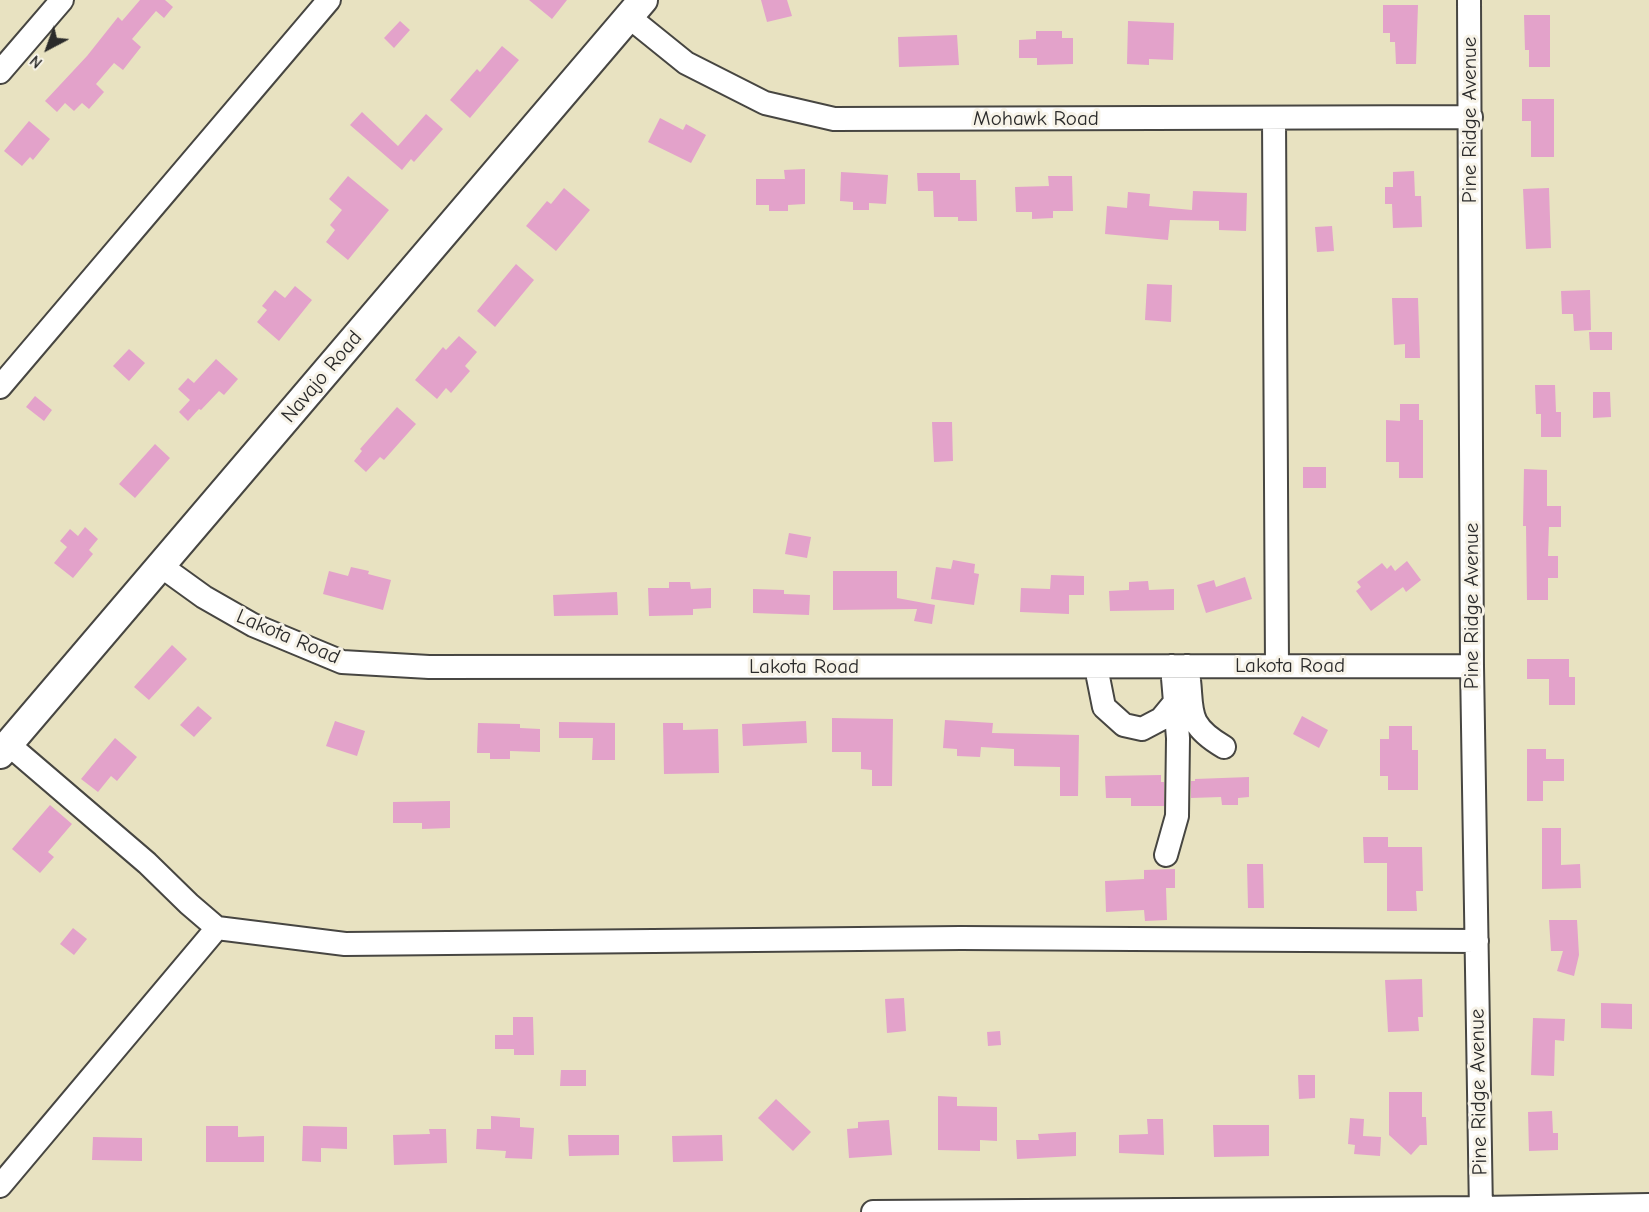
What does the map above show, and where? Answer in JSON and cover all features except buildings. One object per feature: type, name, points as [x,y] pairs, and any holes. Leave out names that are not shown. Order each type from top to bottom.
[{"type":"main road","name":"Navajo Road","points":[[4,749],[636,8]]},
{"type":"street","points":[[0,72],[62,0]]},
{"type":"street","points":[[0,387],[329,0]]},
{"type":"street","name":"Pine Ridge Avenue","points":[[1469,0],[1472,666],[1481,1210]]},
{"type":"street","name":"Mohawk Road","points":[[636,8],[687,63],[765,103],[834,119],[1471,117]]},
{"type":"street","points":[[1274,118],[1277,666]]},
{"type":"street","name":"Lakota Road","points":[[161,566],[204,597],[253,626],[342,662],[429,667],[1472,666]]},
{"type":"street","points":[[1166,855],[1177,816],[1178,738],[1175,702],[1179,666]]},
{"type":"street","points":[[1179,666],[1190,683],[1191,713],[1197,726],[1207,737],[1224,747]]},
{"type":"street","points":[[1096,667],[1104,707],[1124,725],[1142,729],[1161,719],[1175,702]]},
{"type":"street","points":[[4,749],[147,862],[189,904],[218,928],[345,944],[949,938],[1477,941]]},
{"type":"street","points":[[0,1186],[218,928]]},
{"type":"street","points":[[873,1212],[1481,1210],[1649,1205]]}]
